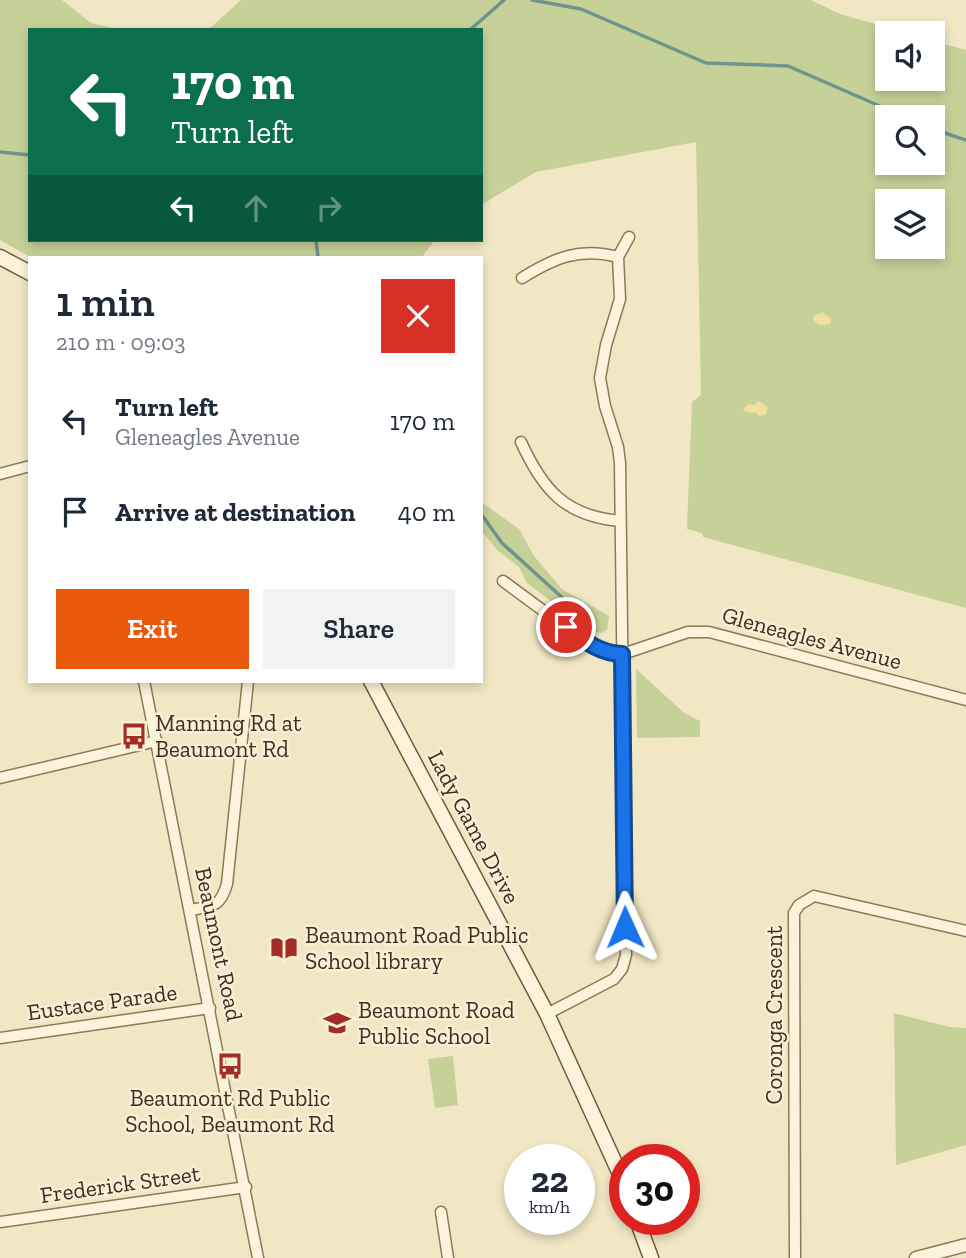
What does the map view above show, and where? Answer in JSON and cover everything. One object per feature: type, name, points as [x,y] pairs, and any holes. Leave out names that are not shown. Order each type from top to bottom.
[{"type":"main road","points":[[0,257],[28,272]]},
{"type":"main road","name":"Lady Game Drive","points":[[373,683],[547,1014],[609,1150]]},
{"type":"main road","points":[[643,1235],[651,1258]]},
{"type":"street","points":[[547,1014],[614,979],[622,969],[626,955],[618,447],[605,406],[600,378],[606,345],[620,299],[618,257],[629,237]]},
{"type":"street","points":[[522,278],[565,255],[604,253],[618,257]]},
{"type":"street","points":[[521,442],[549,490],[563,502],[578,512],[598,519],[620,520]]},
{"type":"street","points":[[0,474],[28,467]]},
{"type":"street","points":[[503,581],[596,649],[622,654]]},
{"type":"street","name":"Gleneagles Avenue","points":[[622,654],[688,632],[709,632],[966,700]]},
{"type":"street","name":"Beaumont Road","points":[[144,683],[258,1258]]},
{"type":"street","points":[[190,910],[214,906],[220,902],[227,884],[248,683]]},
{"type":"street","points":[[0,778],[156,741]]},
{"type":"street","name":"Coronga Crescent","points":[[795,1258],[794,913],[799,905],[814,896],[966,931]]},
{"type":"street","name":"Eustace Parade","points":[[0,1038],[210,1007]]},
{"type":"street","name":"Frederick Street","points":[[0,1222],[246,1187]]},
{"type":"street","points":[[441,1212],[448,1258]]},
{"type":"street","points":[[916,1258],[966,1245]]},
{"type":"green space","points":[[0,0],[62,0],[91,23],[112,28],[28,28],[28,242],[433,242],[423,256],[28,256],[0,240]]},
{"type":"green space","points":[[241,0],[811,0],[840,14],[875,24],[875,91],[945,91],[945,44],[966,50],[966,608],[703,537],[702,533],[687,529],[692,402],[701,395],[696,142],[536,172],[483,204],[483,28],[210,28]]},
{"type":"green space","points":[[483,503],[519,529],[534,556],[562,589],[609,616],[607,630],[601,633],[590,631],[527,583],[519,567],[497,550],[483,532]]},
{"type":"green space","points":[[636,669],[683,712],[700,721],[700,737],[637,738]]},
{"type":"green space","points":[[894,1013],[950,1027],[966,1028],[966,1145],[896,1165]]},
{"type":"green space","points":[[453,1056],[458,1105],[435,1108],[428,1059]]},
{"type":"sand","points":[[823,312],[831,319],[831,323],[821,325],[813,319]]},
{"type":"sand","points":[[758,401],[768,407],[766,415],[759,416],[743,409],[748,404],[755,405]]},
{"type":"waterway","points":[[472,28],[504,0]]},
{"type":"waterway","points":[[532,0],[581,9],[706,63],[788,66],[877,105]]},
{"type":"waterway","points":[[945,133],[966,140]]},
{"type":"waterway","points":[[0,152],[28,155]]},
{"type":"waterway","points":[[316,242],[318,256]]},
{"type":"waterway","points":[[483,517],[502,543],[578,612]]},
{"type":"place","name":"Manning Rd at Beaumont Rd","points":[[134,736]]},
{"type":"place","name":"Beaumont Road Public School library","points":[[284,948]]},
{"type":"place","name":"Beaumont Road Public School","points":[[337,1023]]},
{"type":"place","name":"Beaumont Rd Public School, Beaumont Rd","points":[[230,1066]]},
{"type":"route","points":[[566,627],[596,649],[622,654],[625,927]]}]
